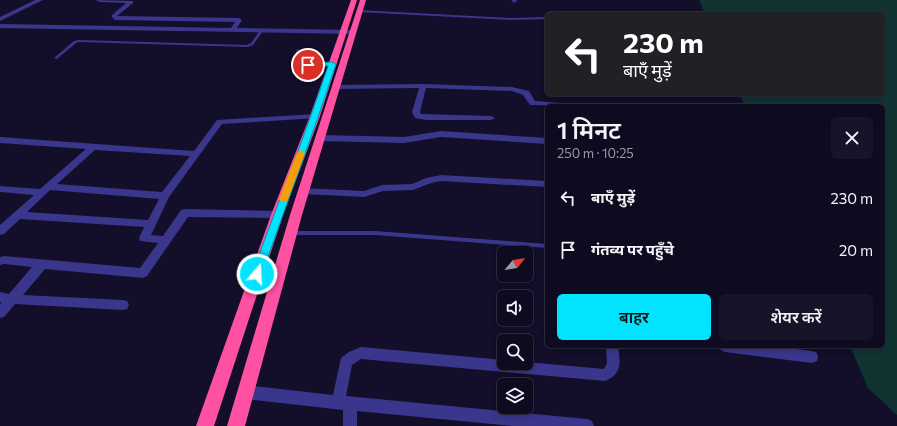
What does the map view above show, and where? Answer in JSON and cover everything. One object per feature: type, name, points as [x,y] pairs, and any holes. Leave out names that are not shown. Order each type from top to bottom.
[{"type":"highway","points":[[236,426],[303,191],[321,138],[335,87],[354,0]]},
{"type":"highway","points":[[205,426],[277,215],[315,116],[332,64],[361,6]]},
{"type":"street","points":[[0,19],[20,8],[40,0]]},
{"type":"street","points":[[99,0],[131,2],[114,16],[115,18],[239,20],[232,31]]},
{"type":"street","points":[[0,26],[348,32]]},
{"type":"street","points":[[423,86],[416,112],[418,116],[426,118],[491,118]]},
{"type":"street","points":[[335,87],[423,86],[512,89],[526,93],[533,103],[546,104]]},
{"type":"street","points":[[166,240],[144,238],[165,196],[220,122],[315,116]]},
{"type":"street","points":[[321,138],[404,140],[441,134],[545,141]]},
{"type":"street","points":[[0,140],[196,154]]},
{"type":"street","points":[[0,231],[93,147]]},
{"type":"street","points":[[303,191],[364,194],[382,188],[413,187],[429,180],[441,178],[545,184]]},
{"type":"street","points":[[0,189],[165,196]]},
{"type":"street","points":[[0,261],[4,260],[143,273],[185,213],[277,215]]},
{"type":"street","points":[[17,215],[151,224]]},
{"type":"street","points":[[0,313],[42,264]]},
{"type":"street","points":[[0,296],[12,299],[122,304]]},
{"type":"street","points":[[350,426],[344,404],[346,362],[361,353],[605,375],[611,372],[614,368],[612,348]]},
{"type":"street","points":[[742,348],[812,356]]},
{"type":"street","points":[[246,392],[344,404],[434,410],[587,426]]},
{"type":"lane","points":[[361,6],[512,19],[545,18]]},
{"type":"lane","points":[[56,58],[74,42],[79,41],[248,46],[252,44],[261,31]]},
{"type":"lane","points":[[298,50],[295,64],[332,64]]},
{"type":"lane","points":[[291,233],[375,233],[545,246]]},
{"type":"green space","points":[[699,0],[897,0],[897,415],[868,388],[851,348],[885,348],[885,104],[744,104],[741,96],[885,96],[885,12],[704,12]]},
{"type":"slow traffic","points":[[284,199],[301,153]]},
{"type":"route","points":[[257,274],[277,215],[315,116],[332,64],[308,65]]}]
